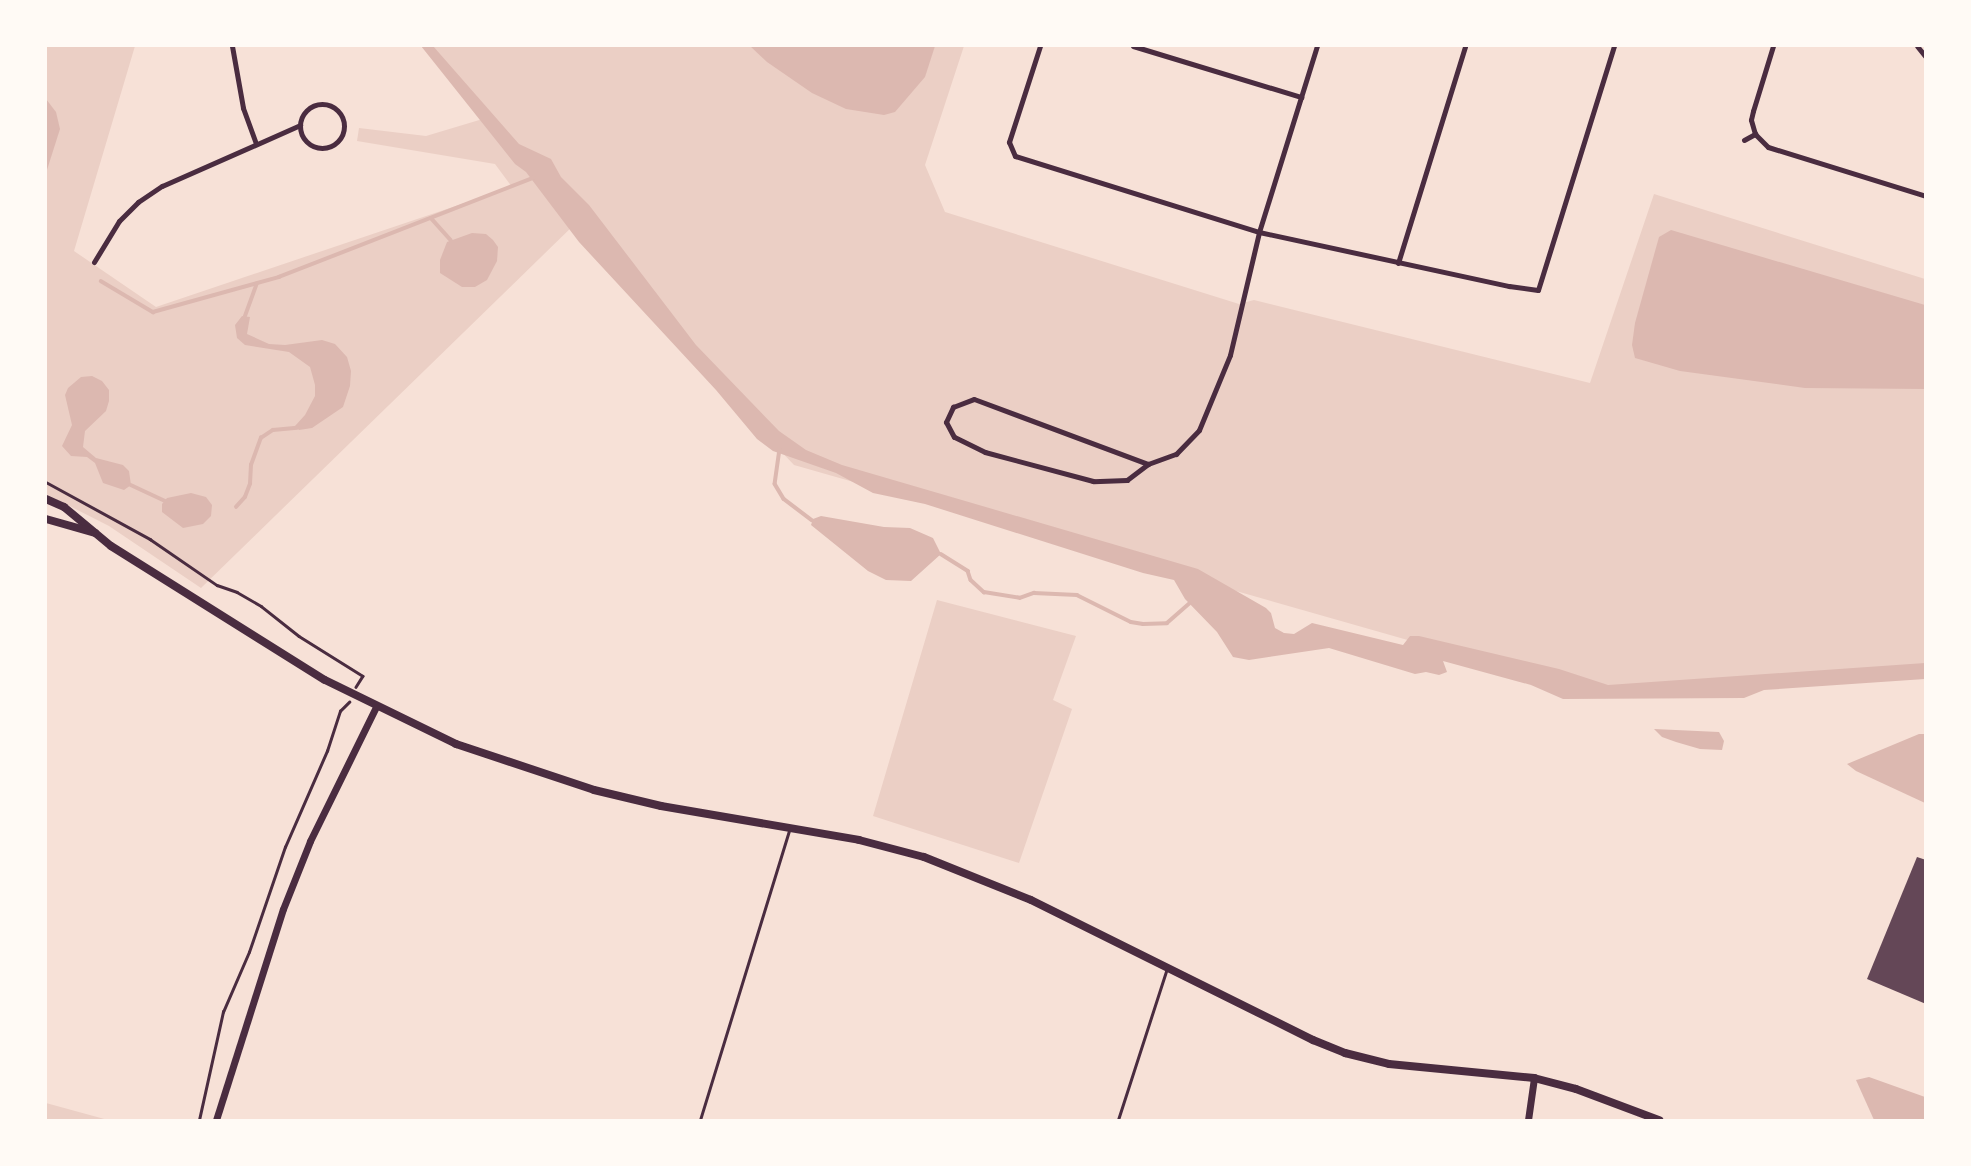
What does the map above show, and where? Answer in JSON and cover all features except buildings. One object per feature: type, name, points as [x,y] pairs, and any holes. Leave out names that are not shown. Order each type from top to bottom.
[{"type":"main road","points":[[46,499],[64,507],[111,546],[175,584],[266,645],[376,707],[467,748],[594,790],[661,806],[859,840],[911,854],[988,880],[1313,1040],[1345,1053],[1389,1064],[1534,1078],[1576,1088],[1660,1121]]},
{"type":"main road","points":[[46,519],[98,534]]},
{"type":"street","points":[[232,46],[243,108],[256,143]]},
{"type":"street","points":[[1040,46],[1009,142],[1015,156],[1259,232],[1538,290],[1614,46]]},
{"type":"street","points":[[1133,46],[1301,97]]},
{"type":"street","points":[[1148,464],[974,399],[953,407],[946,422],[954,437],[985,452],[1093,481],[1127,480],[1148,464],[1176,454],[1199,430],[1230,355],[1259,232],[1317,46]]},
{"type":"street","points":[[1398,263],[1465,46]]},
{"type":"street","points":[[1773,46],[1751,120],[1755,134],[1768,147],[1926,196]]},
{"type":"street","points":[[1917,46],[1926,57]]},
{"type":"street","points":[[94,262],[119,221],[138,202],[162,186],[300,125],[306,111],[318,104],[332,106],[344,123],[341,137],[329,147],[322,148],[308,143],[300,125]]},
{"type":"street","points":[[1744,140],[1755,134]]},
{"type":"street","points":[[216,1121],[283,909],[310,841],[376,707]]},
{"type":"street","points":[[1528,1121],[1534,1078]]},
{"type":"lane","points":[[700,1121],[790,828]]},
{"type":"lane","points":[[1118,1121],[1167,968]]},
{"type":"path","points":[[46,482],[138,532],[216,585],[237,592],[261,606],[299,636],[363,676]]},
{"type":"path","points":[[199,1121],[223,1012],[340,711]]},
{"type":"shaded area","points":[[46,46],[135,46],[74,251],[156,307],[512,187],[495,164],[357,141],[359,128],[426,136],[486,118],[423,46],[964,46],[925,165],[945,212],[1239,304],[1254,300],[1590,383],[1654,194],[1925,279],[1925,674],[1611,698],[794,465],[672,336],[578,221],[201,588],[109,526],[46,494]]},
{"type":"shaded area","points":[[421,46],[433,46],[519,144],[551,159],[561,177],[589,205],[696,345],[779,431],[806,450],[842,465],[1198,569],[1266,608],[1271,613],[1275,628],[1284,633],[1294,634],[1312,623],[1403,645],[1410,636],[1419,636],[1559,669],[1608,685],[1925,663],[1925,679],[1764,690],[1744,698],[1563,699],[1531,685],[1443,661],[1447,672],[1439,675],[1426,672],[1415,674],[1329,648],[1249,660],[1233,657],[1217,632],[1185,599],[1174,580],[1143,573],[925,504],[873,493],[836,473],[773,451],[757,439],[716,390],[579,242],[526,172],[515,164]]},
{"type":"shaded area","points":[[750,46],[935,46],[925,77],[895,112],[884,115],[846,109],[812,93],[767,62]]},
{"type":"shaded area","points":[[46,99],[56,112],[60,129],[46,173]]},
{"type":"shaded area","points":[[1671,230],[1925,305],[1925,389],[1805,388],[1680,371],[1635,358],[1632,345],[1635,323],[1659,237]]},
{"type":"shaded area","points":[[472,233],[486,234],[493,240],[498,247],[497,261],[487,280],[475,287],[462,287],[440,273],[440,260],[447,242]]},
{"type":"shaded area","points":[[242,316],[250,317],[247,334],[269,344],[285,345],[322,340],[335,344],[347,357],[351,371],[350,386],[343,407],[312,428],[299,430],[295,426],[305,415],[315,396],[310,367],[289,352],[245,345],[237,338],[235,325]]},
{"type":"shaded area","points":[[92,376],[102,381],[109,390],[109,401],[106,411],[85,431],[83,447],[96,458],[123,465],[129,471],[131,485],[124,490],[103,483],[95,463],[87,457],[71,456],[62,446],[72,425],[65,395],[68,388],[81,377]]},
{"type":"shaded area","points":[[191,493],[206,497],[212,505],[211,516],[203,524],[183,528],[162,512],[162,504],[167,498]]},
{"type":"shaded area","points":[[821,516],[884,527],[910,528],[933,538],[941,554],[911,581],[886,580],[868,571],[811,525],[813,519]]},
{"type":"shaded area","points":[[937,600],[1076,636],[1053,700],[1072,709],[1019,863],[873,816]]},
{"type":"shaded area","points":[[1654,729],[1719,732],[1724,741],[1722,750],[1700,749],[1676,742],[1662,737]]},
{"type":"shaded area","points":[[1919,734],[1925,734],[1925,803],[1856,771],[1847,764]]},
{"type":"shaded area","points":[[1869,1077],[1925,1097],[1925,1120],[1874,1120],[1856,1080]]},
{"type":"shaded area","points":[[46,1103],[108,1120],[46,1120]]},
{"type":"waterway","points":[[101,281],[153,312],[279,277],[533,178]]},
{"type":"waterway","points":[[432,219],[451,240]]},
{"type":"waterway","points":[[245,316],[256,285]]},
{"type":"waterway","points":[[236,507],[245,497],[250,484],[251,465],[261,438],[273,430],[297,428]]},
{"type":"waterway","points":[[780,449],[775,484],[784,499],[812,520]]},
{"type":"waterway","points":[[131,485],[165,501]]},
{"type":"waterway","points":[[941,554],[968,571],[971,580],[984,592],[1020,598],[1034,593],[1077,595],[1131,622],[1167,623],[1189,604]]}]
